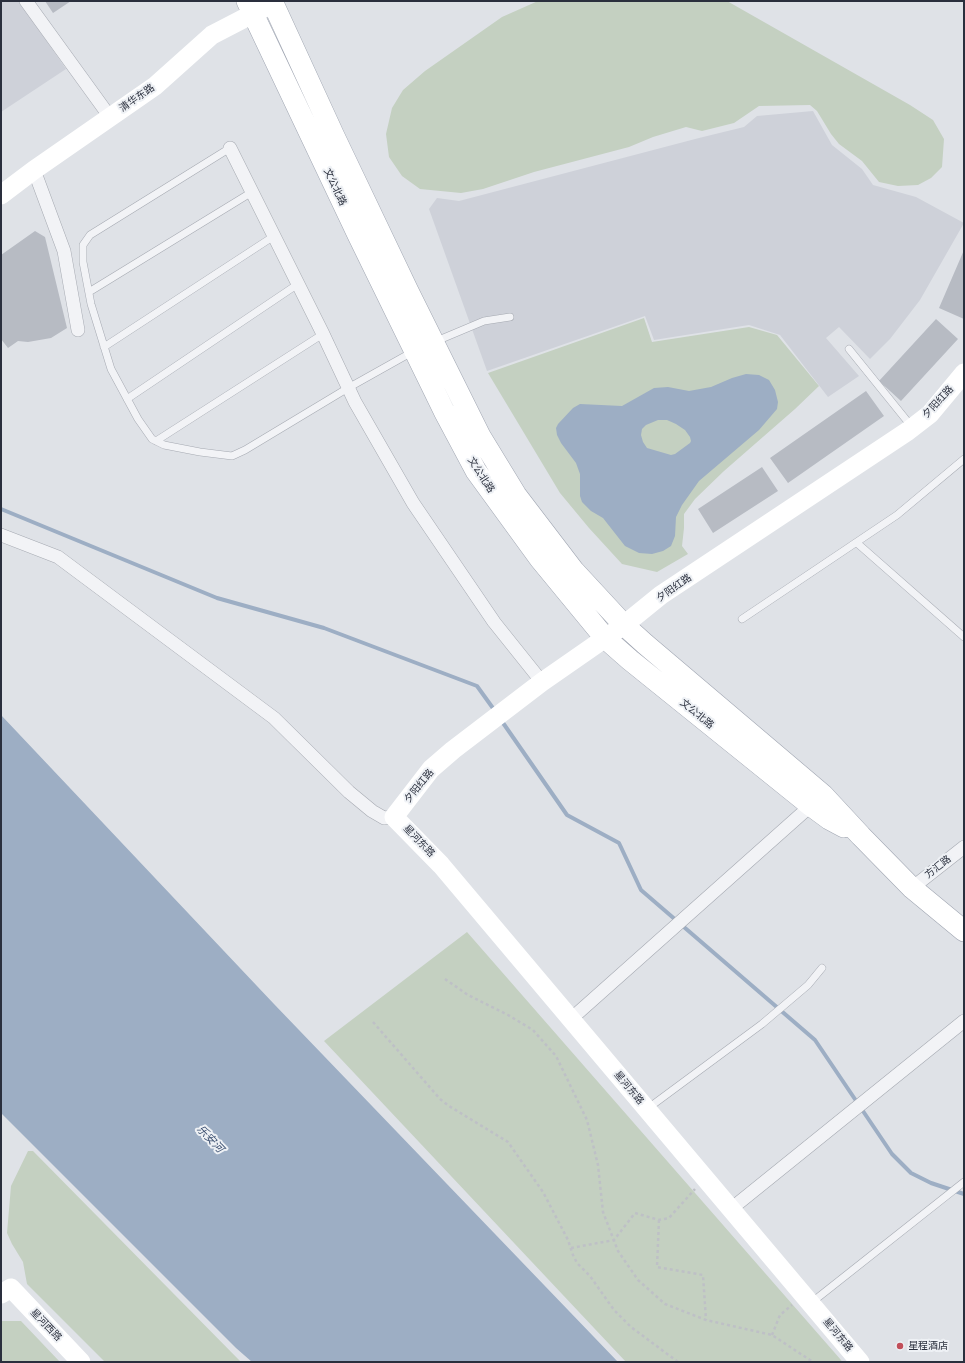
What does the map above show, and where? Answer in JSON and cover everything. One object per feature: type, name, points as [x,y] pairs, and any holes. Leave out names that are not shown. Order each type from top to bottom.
[{"type":"main road","name":"文公北路","points":[[272,2],[334,136],[424,346],[444,411],[476,471],[540,559],[605,638],[630,660],[816,800]]},
{"type":"main road","name":"文公北路","points":[[250,7],[355,228],[424,346],[516,495],[574,571],[624,625],[816,800],[829,819],[862,836],[912,888],[964,931]]},
{"type":"street","points":[[26,1],[110,117]]},
{"type":"street","name":"清华东路","points":[[1,195],[34,170],[155,86],[212,35],[250,7],[272,2]]},
{"type":"street","points":[[230,148],[323,334],[355,402],[413,503],[494,622],[542,682]]},
{"type":"street","points":[[34,170],[64,251],[78,330]]},
{"type":"street","name":"夕阳红路","points":[[394,817],[431,769],[498,716],[542,682],[624,625],[661,595],[913,427],[930,414],[964,373]]},
{"type":"street","points":[[1,535],[58,557],[274,718],[349,792],[372,811],[384,818],[394,817]]},
{"type":"street","points":[[571,1019],[816,800]]},
{"type":"street","name":"星河东路","points":[[394,817],[441,865],[860,1362]]},
{"type":"street","name":"方汇路","points":[[912,888],[964,847]]},
{"type":"street","points":[[731,1209],[964,1021]]},
{"type":"street","name":"星河西路","points":[[6,1291],[81,1362]]},
{"type":"lane","points":[[230,148],[90,235],[83,245],[84,262],[91,304],[111,369],[138,419],[152,439],[164,445],[193,451],[232,456],[245,450],[348,388],[424,346],[484,321],[510,317]]},
{"type":"lane","points":[[89,292],[252,192]]},
{"type":"lane","points":[[104,347],[274,236]]},
{"type":"lane","points":[[127,399],[298,284]]},
{"type":"lane","points":[[156,441],[323,334]]},
{"type":"lane","points":[[849,349],[913,427]]},
{"type":"lane","points":[[742,619],[897,515],[964,459]]},
{"type":"lane","points":[[857,543],[964,637]]},
{"type":"lane","points":[[647,1109],[773,1015],[808,985],[822,968]]},
{"type":"lane","points":[[807,1299],[962,1183]]},
{"type":"path","points":[[445,979],[468,995],[508,1015],[533,1030],[556,1056],[587,1120],[598,1165],[603,1212],[618,1251],[638,1280],[666,1304],[706,1320],[772,1335],[813,1362]]},
{"type":"path","points":[[373,1022],[440,1099],[508,1142],[543,1192],[568,1240],[572,1255],[590,1276],[614,1310],[631,1327],[678,1362]]},
{"type":"path","points":[[571,1248],[614,1240],[635,1213],[659,1220],[670,1218],[705,1178]]},
{"type":"path","points":[[659,1220],[657,1267],[703,1275],[706,1320]]},
{"type":"path","points":[[772,1335],[780,1315],[807,1299]]},
{"type":"shaded area","points":[[1,1],[19,1],[66,69],[1,112]]},
{"type":"shaded area","points":[[813,111],[832,145],[862,169],[873,185],[916,197],[964,223],[920,300],[890,339],[870,359],[839,327],[826,338],[859,376],[828,397],[780,335],[749,325],[654,340],[645,316],[487,371],[429,209],[437,198],[459,201],[744,127],[757,116]]},
{"type":"green space","points":[[538,1],[727,1],[910,105],[933,120],[944,139],[942,167],[931,178],[918,185],[898,186],[879,182],[862,161],[839,144],[817,111],[810,105],[759,106],[734,123],[702,131],[686,127],[653,137],[629,147],[534,172],[483,189],[461,193],[420,189],[402,176],[389,157],[386,134],[392,108],[403,90],[425,71],[502,17]]},
{"type":"green space","points":[[644,318],[652,342],[749,327],[777,335],[819,386],[695,499],[684,514],[682,546],[688,554],[657,572],[622,564],[589,528],[560,493],[488,373]]},
{"type":"green space","points":[[467,932],[842,1362],[626,1362],[324,1041]]},
{"type":"green space","points":[[28,1151],[33,1151],[241,1362],[105,1362],[27,1284],[23,1262],[7,1233],[11,1186]]},
{"type":"green space","points":[[1,1321],[21,1321],[60,1362],[1,1362]]},
{"type":"water","points":[[746,374],[759,375],[769,380],[775,390],[778,402],[777,409],[759,430],[699,481],[682,505],[676,517],[675,536],[671,546],[663,551],[652,554],[639,553],[625,546],[603,518],[591,511],[582,502],[580,496],[580,474],[576,463],[557,435],[556,428],[558,424],[573,408],[580,404],[622,406],[654,388],[668,387],[689,391],[711,387]],"holes":[[[658,420],[667,420],[685,430],[691,441],[675,454],[671,455],[647,448],[641,435],[642,429],[646,425]]]},
{"type":"water","name":"乐安河","points":[[1,715],[274,1004],[618,1362],[252,1362],[236,1348],[1,1113]]},
{"type":"building","points":[[45,1],[71,1],[53,13]]},
{"type":"building","points":[[35,231],[45,237],[67,328],[51,338],[28,342],[18,341],[8,348],[1,339],[1,255]]},
{"type":"building","points":[[964,250],[964,319],[939,308]]},
{"type":"building","points":[[936,319],[958,339],[901,401],[879,381]]},
{"type":"building","points":[[866,391],[884,416],[788,483],[770,458]]},
{"type":"building","points":[[762,467],[778,491],[713,533],[698,509]]},
{"type":"waterway","points":[[1,509],[217,598],[324,628],[477,686],[495,711]]},
{"type":"waterway","points":[[501,720],[567,815],[619,843],[641,890],[815,1040],[892,1154],[911,1173],[931,1183],[964,1194]]},
{"type":"place","name":"星程酒店","points":[[900,1346]]}]
